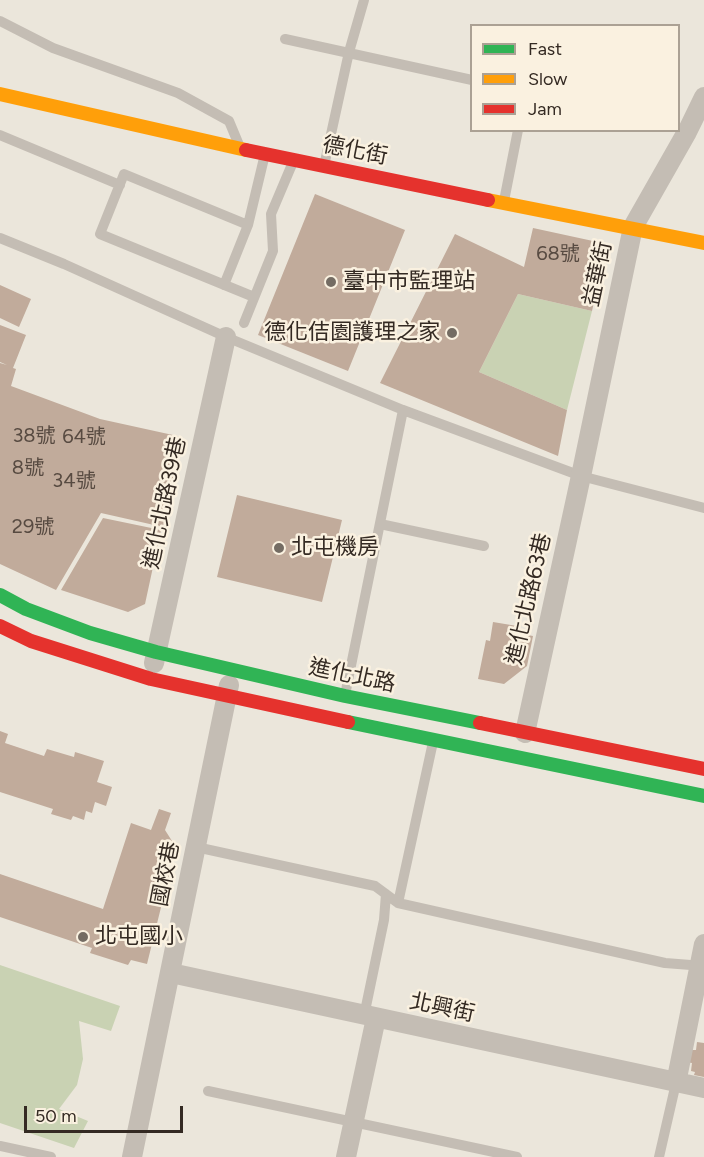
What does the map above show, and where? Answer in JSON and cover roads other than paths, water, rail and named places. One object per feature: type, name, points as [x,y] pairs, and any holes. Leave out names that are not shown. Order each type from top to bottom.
[{"type":"main road","name":"德化街","points":[[0,94],[323,167],[633,227],[704,243]]},
{"type":"main road","name":"進化北路","points":[[0,596],[26,609],[90,633],[156,652],[345,696],[704,769]]},
{"type":"main road","name":"進化北路","points":[[0,626],[31,641],[151,679],[226,698],[704,796]]},
{"type":"street","name":"益華街","points":[[581,476],[633,227],[687,132],[704,97]]},
{"type":"street","name":"進化北路39巷","points":[[151,679],[226,337]]},
{"type":"street","name":"進化北路63巷","points":[[525,733],[581,476]]},
{"type":"street","name":"國校巷","points":[[132,1157],[231,670]]},
{"type":"street","points":[[676,1083],[702,966],[704,944]]},
{"type":"street","name":"北興街","points":[[171,973],[704,1088]]},
{"type":"street","points":[[346,1157],[354,1121],[370,1017]]},
{"type":"lane","points":[[323,167],[349,52],[364,0]]},
{"type":"lane","points":[[0,21],[53,48],[178,93],[229,121],[241,148]]},
{"type":"lane","points":[[285,39],[470,80]]},
{"type":"lane","points":[[504,202],[518,132]]},
{"type":"lane","points":[[0,135],[120,185]]},
{"type":"lane","points":[[224,285],[248,225],[265,154]]},
{"type":"lane","points":[[244,323],[273,251],[271,214],[294,160]]},
{"type":"lane","points":[[248,225],[124,174],[100,234],[254,297]]},
{"type":"lane","points":[[0,238],[64,264],[226,337],[403,410],[581,476],[704,508]]},
{"type":"lane","points":[[345,696],[403,410]]},
{"type":"lane","points":[[380,524],[484,546]]},
{"type":"lane","points":[[398,903],[434,741]]},
{"type":"lane","points":[[196,847],[375,886],[398,903],[665,963],[702,966]]},
{"type":"lane","points":[[370,1017],[386,894]]},
{"type":"lane","points":[[659,1157],[676,1083]]},
{"type":"lane","points":[[208,1091],[517,1157]]},
{"type":"lane","points":[[0,1146],[51,1157]]},
{"type":"place","name":"臺中市監理站","points":[[331,282]]},
{"type":"place","name":"德化佶園護理之家","points":[[452,333]]},
{"type":"place","name":"北屯機房","points":[[279,548]]},
{"type":"place","name":"北屯國小","points":[[83,937]]}]
